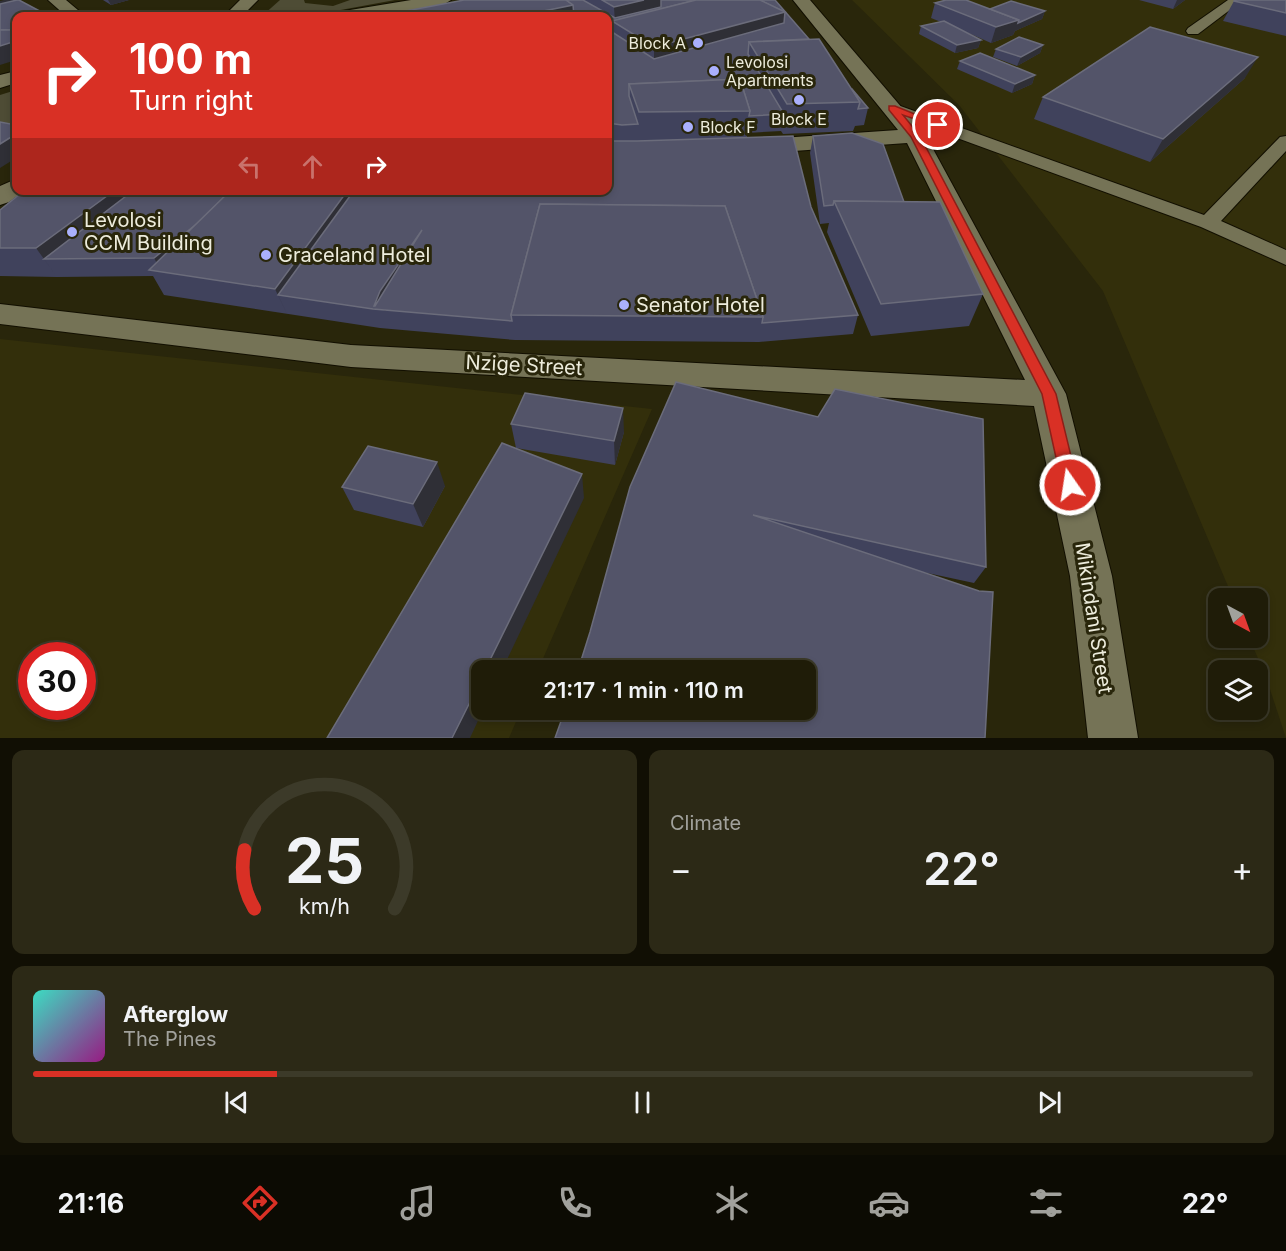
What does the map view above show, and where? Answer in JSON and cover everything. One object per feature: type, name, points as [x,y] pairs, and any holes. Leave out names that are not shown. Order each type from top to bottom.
[{"type":"street","points":[[56,0],[71,12]]},
{"type":"street","points":[[236,12],[250,0]]},
{"type":"street","points":[[369,12],[443,0]]},
{"type":"street","name":"Mikindani Street","points":[[801,0],[915,136],[1049,394],[1090,576],[1113,738]]},
{"type":"street","points":[[742,140],[915,136]]},
{"type":"street","name":"Nzige Street","points":[[0,314],[351,356],[1049,394]]},
{"type":"lane","points":[[1193,31],[1238,0]]},
{"type":"lane","points":[[892,108],[1208,223],[1286,258]]},
{"type":"lane","points":[[1208,223],[1286,141]]},
{"type":"shaded area","points":[[280,0],[304,0],[305,3],[333,6],[350,0],[395,0],[330,12],[266,12]]},
{"type":"shaded area","points":[[852,0],[1286,0],[1286,738],[1268,683],[1268,660],[1259,660],[1253,648],[1268,648],[1268,588],[1229,588],[1103,291],[959,105]]},
{"type":"shaded area","points":[[12,91],[12,132],[0,131],[0,95]]},
{"type":"shaded area","points":[[0,339],[652,409],[542,660],[471,660],[471,720],[517,720],[509,738],[0,738]]},
{"type":"building","points":[[19,0],[42,12],[12,12],[12,30],[0,30],[0,4]]},
{"type":"building","points":[[464,0],[566,0],[573,5],[539,12],[406,11]]},
{"type":"building","points":[[566,0],[583,0],[604,12],[574,12],[573,5]]},
{"type":"building","points":[[602,0],[644,0],[614,7]]},
{"type":"building","points":[[661,0],[696,0],[612,21],[612,16],[615,18],[661,7]]},
{"type":"building","points":[[696,0],[760,0],[785,12],[654,47],[612,21]]},
{"type":"building","points":[[760,0],[775,0],[809,39],[749,42],[748,54],[784,114],[749,116],[750,111],[740,79],[629,84],[629,96],[638,124],[612,124],[612,32],[654,59],[784,23],[785,12]]},
{"type":"building","points":[[946,0],[966,0],[1019,20],[996,27],[935,3]]},
{"type":"building","points":[[1286,0],[1286,13],[1234,1]]},
{"type":"building","points":[[1011,1],[1045,11],[1018,23],[1019,20],[990,9]]},
{"type":"building","points":[[944,21],[981,40],[957,45],[921,26]]},
{"type":"building","points":[[1150,27],[1258,57],[1163,139],[1043,97]]},
{"type":"building","points":[[0,30],[12,30],[12,42],[0,46]]},
{"type":"building","points":[[1019,37],[1043,45],[1021,57],[996,49]]},
{"type":"building","points":[[819,39],[860,102],[787,104],[749,42]]},
{"type":"building","points":[[980,53],[1035,75],[1015,84],[960,61]]},
{"type":"building","points":[[740,79],[750,111],[639,112],[629,84]]},
{"type":"building","points":[[852,89],[868,108],[858,109],[860,102]]},
{"type":"building","points":[[0,122],[12,124],[12,136],[0,144]]},
{"type":"building","points":[[852,133],[883,144],[904,202],[834,201],[833,205],[824,206],[813,136]]},
{"type":"building","points":[[793,136],[811,207],[858,315],[762,323],[763,317],[725,206],[540,204],[511,315],[512,321],[373,309],[278,295],[350,195],[612,195],[612,141]],"holes":[[[422,230],[375,306],[380,291]]]},
{"type":"building","points":[[19,195],[108,195],[36,248],[0,248],[0,210]]},
{"type":"building","points":[[127,195],[226,195],[199,222],[154,258],[44,259]]},
{"type":"building","points":[[226,195],[344,195],[275,289],[149,270]]},
{"type":"building","points":[[834,201],[940,202],[983,294],[881,304]]},
{"type":"building","points":[[540,204],[725,206],[763,317],[511,315]]},
{"type":"building","points":[[676,382],[818,417],[835,389],[983,419],[986,567],[753,515],[979,591],[993,592],[985,738],[555,738],[561,720],[816,720],[816,660],[581,660],[630,487]]},
{"type":"building","points":[[525,393],[623,408],[614,441],[511,424]]},
{"type":"building","points":[[502,443],[582,474],[490,660],[471,660],[471,700],[452,738],[327,738]]},
{"type":"building","points":[[368,446],[437,462],[413,504],[342,487]]},
{"type":"place","name":"Block A","points":[[698,43]]},
{"type":"place","name":"Levolosi Apartments","points":[[714,71]]},
{"type":"place","name":"Block E","points":[[799,100]]},
{"type":"place","name":"Block F","points":[[688,127]]},
{"type":"place","name":"Levolosi CCM Building","points":[[72,232]]},
{"type":"place","name":"Graceland Hotel","points":[[266,255]]},
{"type":"place","name":"Senator Hotel","points":[[624,305]]},
{"type":"route","points":[[938,125],[892,108],[915,136],[1049,394],[1070,485]]}]
